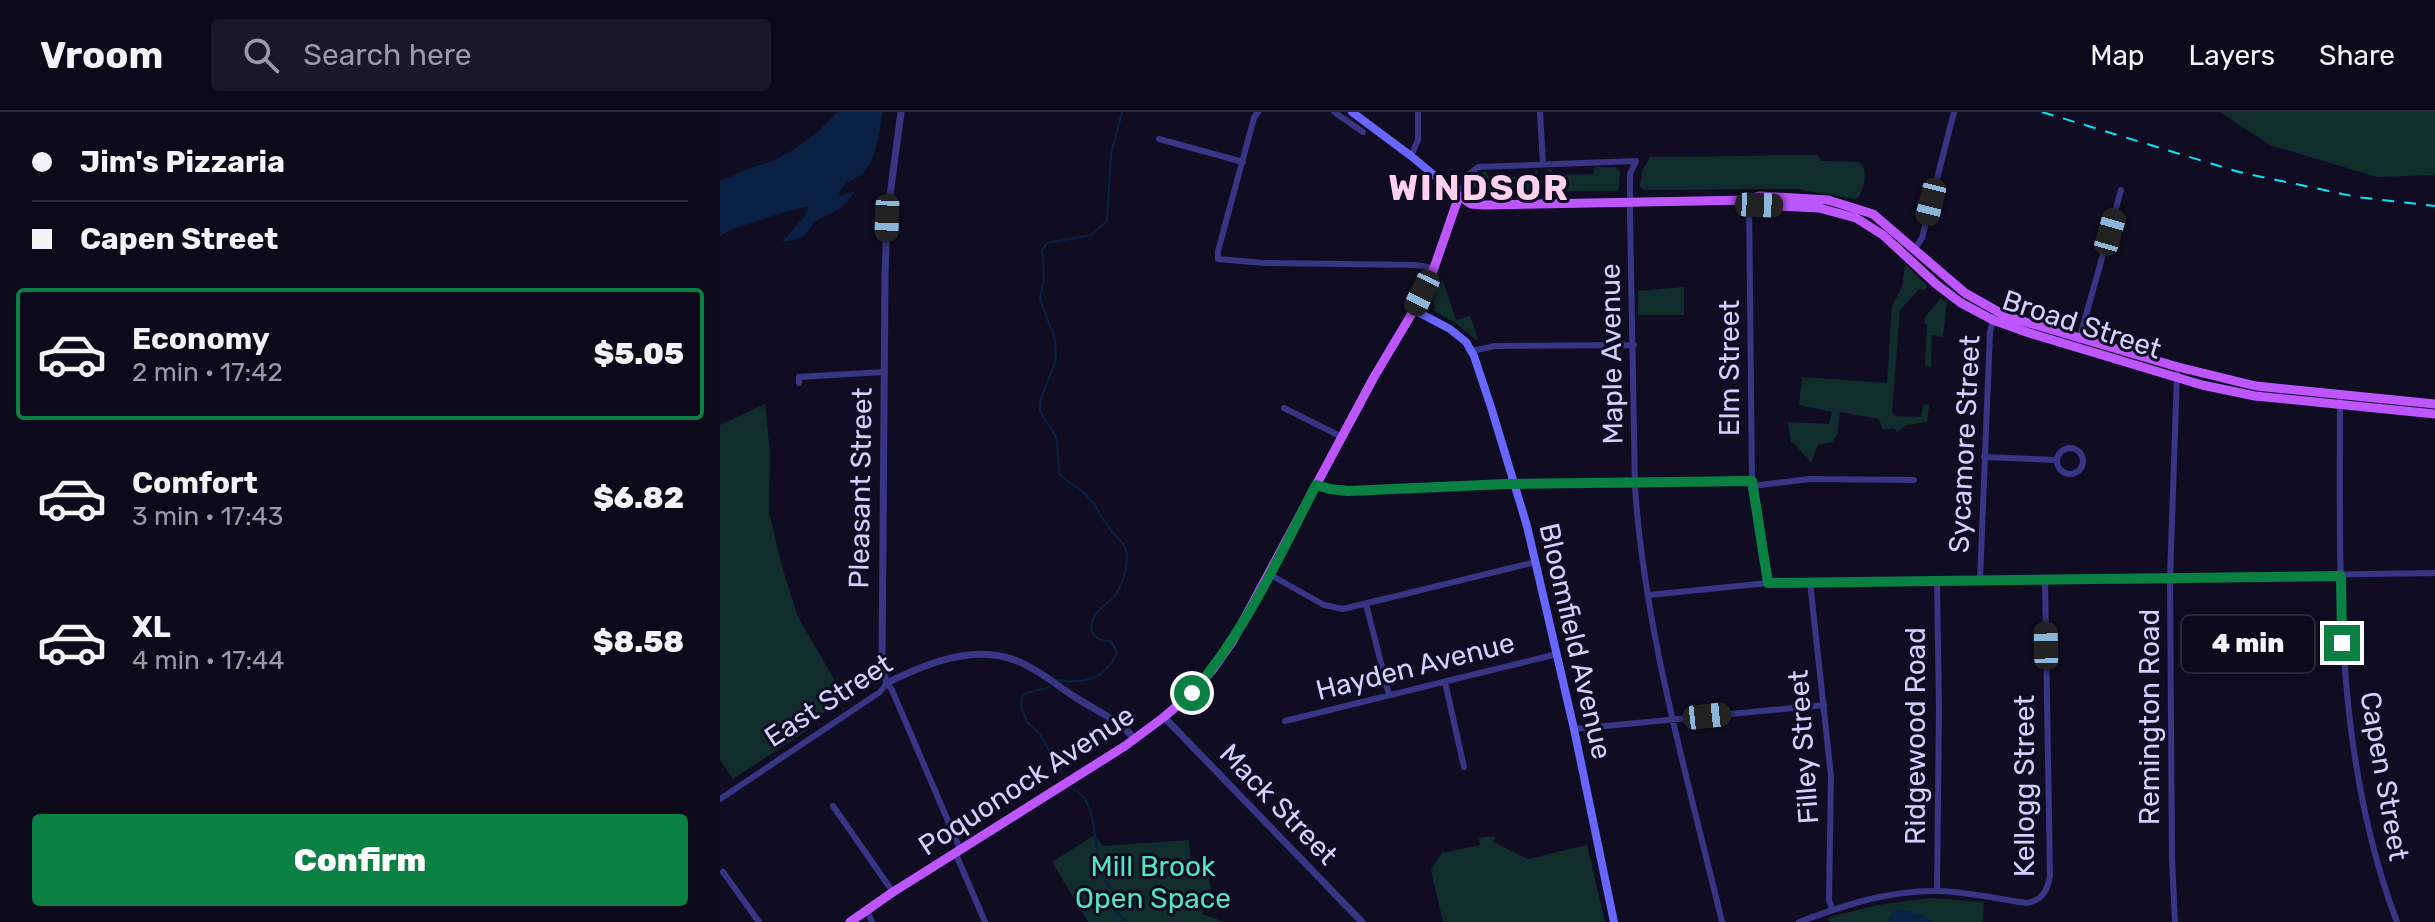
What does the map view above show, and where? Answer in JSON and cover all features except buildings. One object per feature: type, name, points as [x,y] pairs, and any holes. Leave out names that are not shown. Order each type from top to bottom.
[{"type":"main road","points":[[1352,112],[1459,196]]},
{"type":"main road","name":"Broad Street","points":[[1459,196],[1471,204],[1484,205],[1749,200],[1759,205],[1828,205],[1880,219],[1995,315]]},
{"type":"main road","name":"Poquonock Avenue","points":[[850,922],[1135,739],[1192,693],[1213,669],[1232,642],[1374,377],[1414,310],[1434,268],[1459,196]]},
{"type":"main road","name":"Broad Street","points":[[1858,213],[1951,296],[1995,315],[2078,343],[2255,396],[2435,404]]},
{"type":"main road","points":[[1414,310],[1455,332],[1472,351]]},
{"type":"main road","name":"Bloomfield Avenue","points":[[1472,351],[1515,484],[1536,562],[1614,922]]},
{"type":"main road","name":"Broad Street","points":[[2340,400],[2435,414]]},
{"type":"street","name":"Pleasant Street","points":[[901,112],[887,218],[882,670],[985,922]]},
{"type":"street","points":[[1258,112],[1218,259],[1434,268]]},
{"type":"street","points":[[1334,112],[1363,132]]},
{"type":"street","points":[[1411,156],[1418,140],[1418,112]]},
{"type":"street","points":[[1459,196],[1467,177],[1475,168],[1543,164],[1540,112]]},
{"type":"street","points":[[1906,256],[1922,238],[1954,112]]},
{"type":"street","points":[[1159,139],[1243,162]]},
{"type":"street","name":"Maple Avenue","points":[[1543,164],[1636,161],[1631,172],[1635,481],[1660,659],[1722,922]]},
{"type":"street","points":[[2078,343],[2121,190]]},
{"type":"street","name":"Elm Street","points":[[1749,200],[1752,483],[1768,583]]},
{"type":"street","name":"Sycamore Street","points":[[1980,580],[1984,457],[1995,315]]},
{"type":"street","points":[[1472,351],[1489,346],[1634,345]]},
{"type":"street","points":[[799,383],[799,377],[813,375],[883,372]]},
{"type":"street","name":"Remington Road","points":[[2175,922],[2170,578],[2177,372]]},
{"type":"street","name":"Capen Street","points":[[2340,400],[2342,643],[2351,732],[2373,853],[2397,922]]},
{"type":"street","points":[[1284,408],[1342,437]]},
{"type":"street","points":[[2068,448],[2077,450],[2083,461],[2077,472],[2069,474],[2059,468],[2057,460],[2060,452],[2068,448]]},
{"type":"street","points":[[1984,457],[2057,460]]},
{"type":"street","points":[[1316,485],[1348,491],[1635,481],[1752,483],[1810,479],[1914,480]]},
{"type":"street","points":[[1269,574],[1324,605],[1343,609],[1536,562]]},
{"type":"street","points":[[1649,595],[1768,583],[2435,573]]},
{"type":"street","name":"Kellogg Street","points":[[1937,891],[2027,903],[2043,896],[2050,876],[2045,580]]},
{"type":"street","name":"Ridgewood Road","points":[[1937,581],[1937,891]]},
{"type":"street","name":"Filley Street","points":[[1810,582],[1831,776],[1829,900],[1832,909]]},
{"type":"street","points":[[1366,604],[1389,695]]},
{"type":"street","name":"Hayden Avenue","points":[[1285,721],[1557,654]]},
{"type":"street","name":"East Street","points":[[720,799],[880,692],[887,683],[942,660],[961,656],[1006,657],[1029,667],[1087,705],[1120,722],[1135,739]]},
{"type":"street","points":[[1445,682],[1464,767]]},
{"type":"street","points":[[1574,729],[1824,705]]},
{"type":"street","name":"Mack Street","points":[[1164,717],[1362,922]]},
{"type":"street","points":[[833,806],[893,892]]},
{"type":"street","points":[[723,872],[759,922]]},
{"type":"street","points":[[1799,922],[1884,895],[1937,891]]},
{"type":"street","points":[[867,910],[872,922]]},
{"type":"green space","points":[[2220,112],[2435,112],[2435,175],[2377,177],[2270,145]]},
{"type":"green space","points":[[1818,155],[1821,161],[1859,162],[1862,165],[1865,174],[1859,197],[1855,199],[1797,189],[1644,190],[1640,187],[1642,171],[1650,157]]},
{"type":"green space","points":[[1595,167],[1616,167],[1620,172],[1619,189],[1547,191],[1544,181],[1548,177],[1548,169],[1552,175],[1593,174]]},
{"type":"green space","points":[[1537,169],[1542,191],[1480,190],[1470,185],[1474,176],[1486,171],[1489,178],[1534,176]]},
{"type":"green space","points":[[1905,264],[1927,286],[1925,290],[1919,289],[1900,310],[1892,411],[1895,416],[1921,417],[1923,404],[1929,405],[1927,422],[1907,425],[1897,432],[1894,428],[1883,430],[1879,419],[1840,412],[1837,435],[1832,442],[1818,445],[1811,463],[1791,442],[1788,422],[1829,424],[1832,412],[1799,405],[1802,377],[1887,383],[1892,306],[1902,287]]},
{"type":"green space","points":[[1442,278],[1456,320],[1470,316],[1478,339],[1433,310],[1433,299]]},
{"type":"green space","points":[[1684,287],[1684,315],[1638,315],[1638,291]]},
{"type":"green space","points":[[1941,298],[1947,303],[1943,337],[1932,335],[1931,367],[1925,365],[1927,324],[1924,323],[1925,317]]},
{"type":"green space","points":[[765,404],[770,454],[769,513],[783,570],[798,617],[845,698],[806,725],[808,730],[733,779],[720,760],[720,425]]},
{"type":"green space","name":"Mill Brook Open Space","points":[[1095,835],[1103,846],[1189,840],[1191,867],[1207,857],[1212,897],[1202,914],[1225,922],[1088,922],[1052,862]]},
{"type":"green space","points":[[1495,837],[1493,842],[1528,859],[1587,845],[1605,922],[1443,922],[1431,870],[1442,853],[1480,845],[1479,838]]},
{"type":"green space","points":[[1930,898],[1984,902],[1983,922],[1829,922],[1829,917],[1878,905]]},
{"type":"water","points":[[837,112],[883,112],[872,158],[866,170],[840,191],[839,196],[856,191],[841,208],[812,223],[805,235],[792,240],[782,242],[804,217],[809,208],[807,206],[741,226],[720,236],[720,181],[773,161],[795,149]]},
{"type":"water","points":[[1899,909],[1925,915],[1932,922],[1888,922],[1892,912]]},
{"type":"waterway","points":[[1058,680],[1092,678],[1112,662],[1117,653],[1111,641],[1097,638],[1092,625],[1096,614],[1120,587],[1127,557],[1125,547],[1091,501],[1059,473],[1057,439],[1040,411],[1040,401],[1056,360],[1055,339],[1040,299],[1044,277],[1042,250],[1047,243],[1091,235],[1107,221],[1111,154],[1122,112]]},
{"type":"waterway","points":[[1050,687],[1025,693],[1021,706],[1027,722],[1039,733],[1062,772]]},
{"type":"waterway","points":[[1074,790],[1082,795],[1091,815],[1101,873],[1115,895],[1113,908],[1127,922]]},
{"type":"railway","points":[[2042,112],[2239,172],[2357,197],[2435,206]]},
{"type":"district","name":"WINDSOR","points":[[1479,187]]},
{"type":"route","points":[[1192,693],[1232,642],[1316,485],[1348,491],[1506,484],[1752,481],[1768,583],[2341,576],[2342,643]]}]
